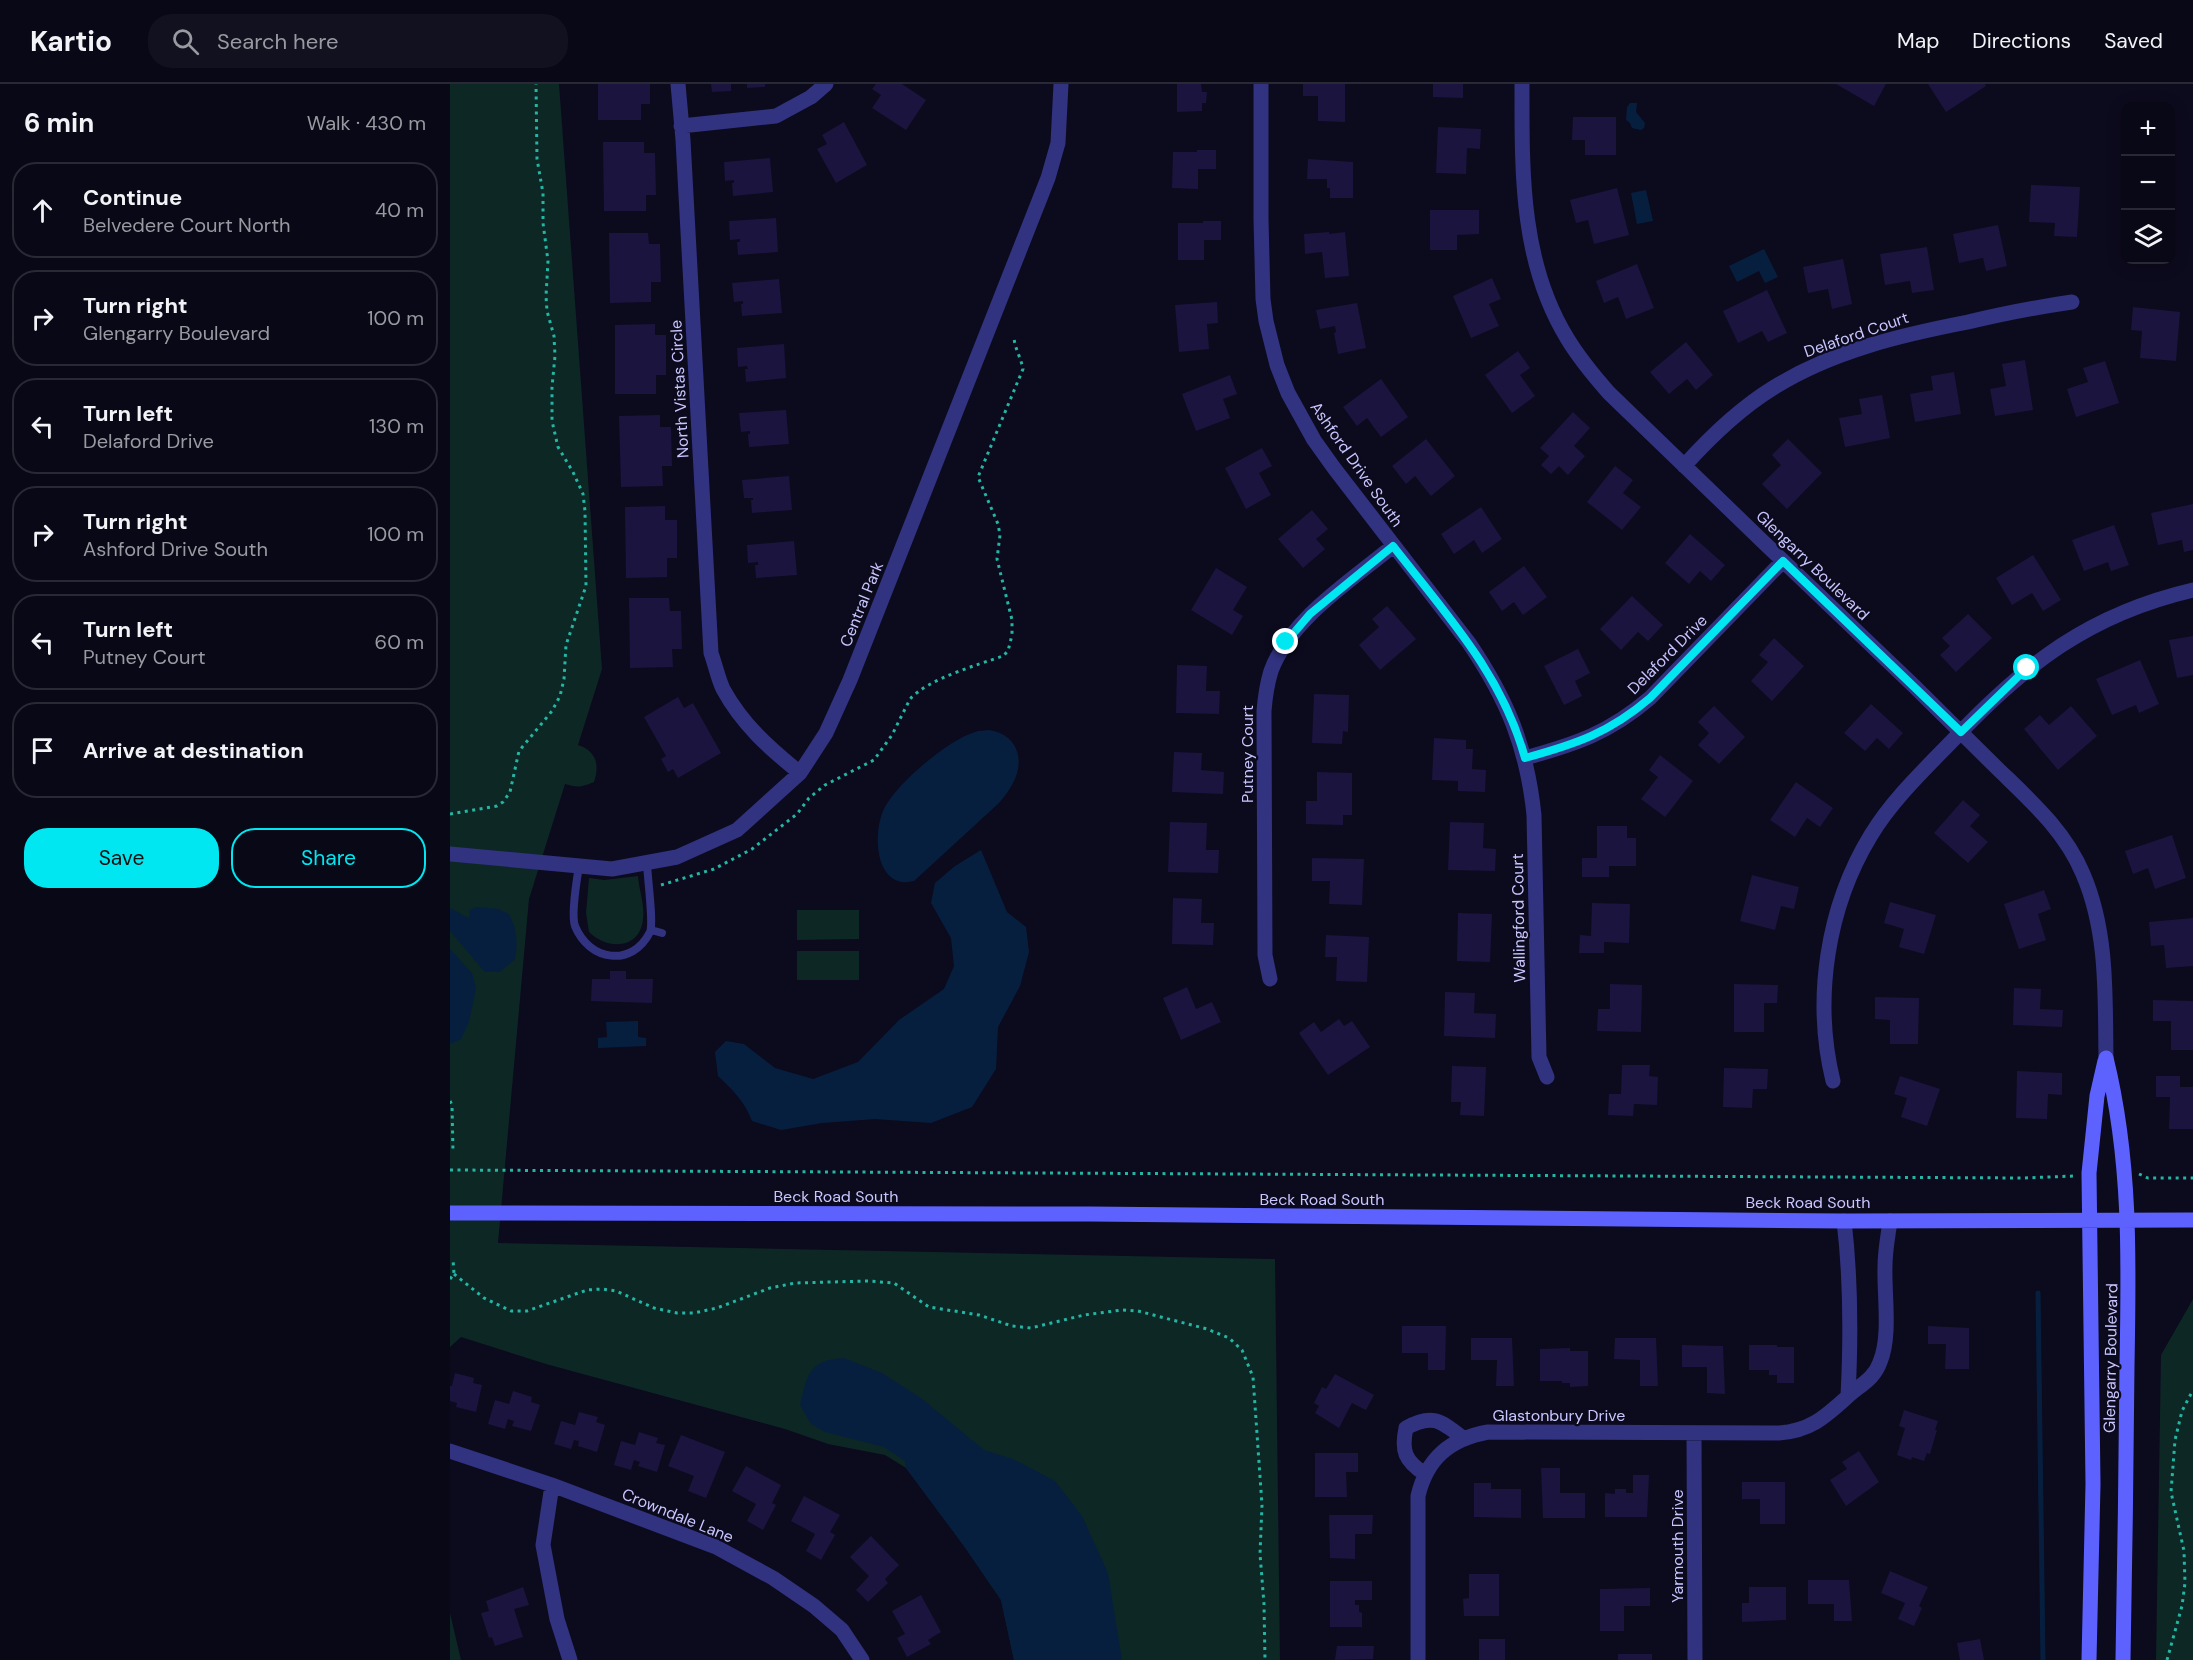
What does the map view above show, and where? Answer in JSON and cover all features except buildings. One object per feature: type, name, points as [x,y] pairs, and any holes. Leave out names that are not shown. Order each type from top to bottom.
[{"type":"main road","name":"Glengarry Boulevard","points":[[2106,1058],[2122,1137],[2128,1220],[2123,1660]]},
{"type":"main road","name":"Glengarry Boulevard","points":[[2089,1660],[2093,1484],[2089,1220],[2091,1135],[2106,1058]]},
{"type":"main road","name":"Beck Road South","points":[[450,1213],[1078,1214],[1844,1221],[2193,1220]]},
{"type":"street","name":"North Vistas Circle","points":[[678,84],[711,652],[723,687],[742,720],[769,748],[800,773]]},
{"type":"street","points":[[681,126],[776,116],[811,97],[826,84]]},
{"type":"street","name":"Central Park","points":[[450,854],[612,869],[677,857],[737,830],[800,773],[826,733],[850,680],[1048,178],[1058,143],[1061,84]]},
{"type":"street","name":"Ashford Drive South","points":[[1261,84],[1263,299],[1273,354],[1288,393],[1314,440],[1488,670],[1510,714],[1525,758]]},
{"type":"street","name":"Glengarry Boulevard","points":[[1522,84],[1522,173],[1526,217],[1535,260],[1548,298],[1567,338],[1584,364],[1609,393],[1961,732],[2045,815],[2066,842],[2083,873],[2095,906],[2101,936],[2106,1058]]},
{"type":"street","name":"Delaford Court","points":[[1684,466],[1713,434],[1746,406],[1774,387],[1812,367],[1856,350],[1924,331],[2072,302]]},
{"type":"street","name":"Putney Court","points":[[1270,979],[1265,955],[1264,711],[1266,691],[1272,670],[1286,642],[1302,622],[1393,546]]},
{"type":"street","name":"Delaford Drive","points":[[1525,758],[1588,739],[1612,727],[1633,712],[1650,698],[1783,561]]},
{"type":"street","points":[[1833,1081],[1827,1053],[1825,981],[1830,938],[1853,869],[1871,835],[1914,782],[1961,732],[2027,668],[2058,646],[2099,623],[2166,596],[2193,590]]},
{"type":"street","name":"Wallingford Court","points":[[1525,758],[1533,815],[1539,1057],[1547,1077]]},
{"type":"street","points":[[1844,1221],[1849,1263],[1848,1396]]},
{"type":"street","name":"Glastonbury Drive","points":[[1418,1660],[1418,1496],[1425,1474],[1442,1452],[1463,1438],[1488,1432],[1787,1432],[1820,1421],[1848,1396],[1866,1384],[1880,1363],[1885,1341],[1885,1263],[1890,1221]]},
{"type":"street","points":[[1425,1474],[1414,1467],[1407,1458],[1403,1443],[1406,1428],[1420,1420],[1433,1420],[1445,1424],[1463,1438]]},
{"type":"street","name":"Yarmouth Drive","points":[[1694,1432],[1695,1660]]},
{"type":"street","name":"Crowndale Lane","points":[[450,1451],[552,1485],[716,1547],[773,1578],[814,1605],[842,1630],[862,1660]]},
{"type":"street","points":[[552,1485],[543,1545],[556,1619],[570,1660]]},
{"type":"lane","points":[[579,866],[574,924],[586,944],[596,951],[617,957],[637,950],[651,930],[647,862]]},
{"type":"lane","points":[[651,930],[662,933]]},
{"type":"path","points":[[450,814],[497,806],[510,792],[519,751],[552,711],[560,696],[564,679],[566,645],[586,586],[583,494],[558,447],[552,421],[555,356],[554,336],[547,311],[546,296],[549,277],[543,223],[543,193],[537,159],[536,84]]},
{"type":"path","points":[[660,886],[714,869],[752,849],[797,814],[809,798],[825,785],[874,760],[882,751],[910,699],[916,693],[956,673],[1003,656],[1008,651],[1012,635],[1012,621],[997,559],[1000,535],[998,524],[978,477],[1023,369],[1021,358],[1015,348],[1014,338]]},
{"type":"path","points":[[450,1101],[453,1154]]},
{"type":"path","points":[[450,1170],[2000,1178],[2072,1178],[2082,1173]]},
{"type":"path","points":[[2136,1173],[2148,1178],[2193,1178]]},
{"type":"path","points":[[450,1279],[454,1274],[453,1259]]},
{"type":"path","points":[[454,1274],[484,1298],[511,1311],[526,1311],[587,1290],[602,1288],[616,1291],[654,1308],[677,1313],[694,1313],[717,1308],[770,1287],[795,1283],[868,1281],[894,1283],[929,1307],[979,1315],[1012,1326],[1031,1328],[1084,1315],[1122,1310],[1138,1311],[1207,1329],[1229,1338],[1242,1350],[1253,1377],[1262,1505],[1260,1554],[1265,1660]]},
{"type":"path","points":[[2167,1660],[2186,1583],[2184,1551],[2171,1492],[2175,1440],[2182,1411],[2193,1390]]},
{"type":"green space","points":[[450,84],[559,84],[602,669],[578,745],[589,751],[595,759],[597,769],[594,782],[580,786],[565,784],[529,899],[498,1243],[1275,1259],[1280,1660],[1014,1660],[1001,1600],[906,1468],[885,1455],[828,1444],[785,1429],[546,1364],[461,1337],[450,1347]]},
{"type":"green space","points":[[638,876],[643,903],[643,919],[636,937],[622,944],[613,944],[596,938],[589,932],[586,913],[589,878],[604,880]]},
{"type":"green space","points":[[797,910],[859,910],[859,939],[797,940]]},
{"type":"green space","points":[[797,951],[859,951],[859,980],[797,980]]},
{"type":"green space","points":[[2193,1299],[2193,1660],[2156,1660],[2161,1355]]},
{"type":"green space","points":[[450,1613],[461,1660],[450,1660]]},
{"type":"water","points":[[1630,103],[1637,103],[1636,112],[1645,123],[1641,130],[1632,128],[1626,120],[1627,107]]},
{"type":"water","points":[[1646,190],[1653,221],[1637,224],[1631,193]]},
{"type":"water","points":[[1764,249],[1778,277],[1765,283],[1759,271],[1737,282],[1729,266]]},
{"type":"water","points":[[988,730],[1011,740],[1018,754],[1018,770],[1010,789],[999,803],[914,881],[901,882],[891,877],[884,869],[878,845],[880,819],[890,799],[911,776],[938,753],[977,731]]},
{"type":"water","points":[[981,850],[1007,912],[1026,927],[1029,952],[1020,986],[998,1027],[996,1069],[972,1107],[931,1123],[875,1119],[822,1123],[781,1130],[752,1121],[738,1097],[718,1076],[715,1052],[726,1041],[744,1044],[775,1068],[813,1079],[858,1062],[899,1020],[944,989],[954,966],[951,938],[931,903],[935,883],[955,866]]},
{"type":"water","points":[[476,907],[499,909],[509,914],[514,925],[517,941],[515,959],[500,972],[485,972],[450,931],[450,908],[469,918],[470,910]]},
{"type":"water","points":[[450,949],[472,973],[476,988],[469,1022],[461,1039],[450,1044]]},
{"type":"water","points":[[638,1021],[638,1037],[646,1038],[646,1046],[598,1048],[598,1038],[607,1037],[606,1022]]},
{"type":"water","points":[[844,1358],[882,1373],[921,1398],[984,1450],[1013,1459],[1055,1481],[1082,1516],[1108,1573],[1122,1660],[1014,1660],[1001,1600],[906,1468],[905,1461],[884,1447],[825,1432],[811,1424],[800,1405],[811,1371],[823,1362]]},
{"type":"waterway","points":[[2038,1293],[2043,1660]]},
{"type":"route","points":[[1286,642],[1310,614],[1393,546],[1488,670],[1510,714],[1525,758],[1588,739],[1612,727],[1633,712],[1650,698],[1783,561],[1961,732],[2027,668]]}]
